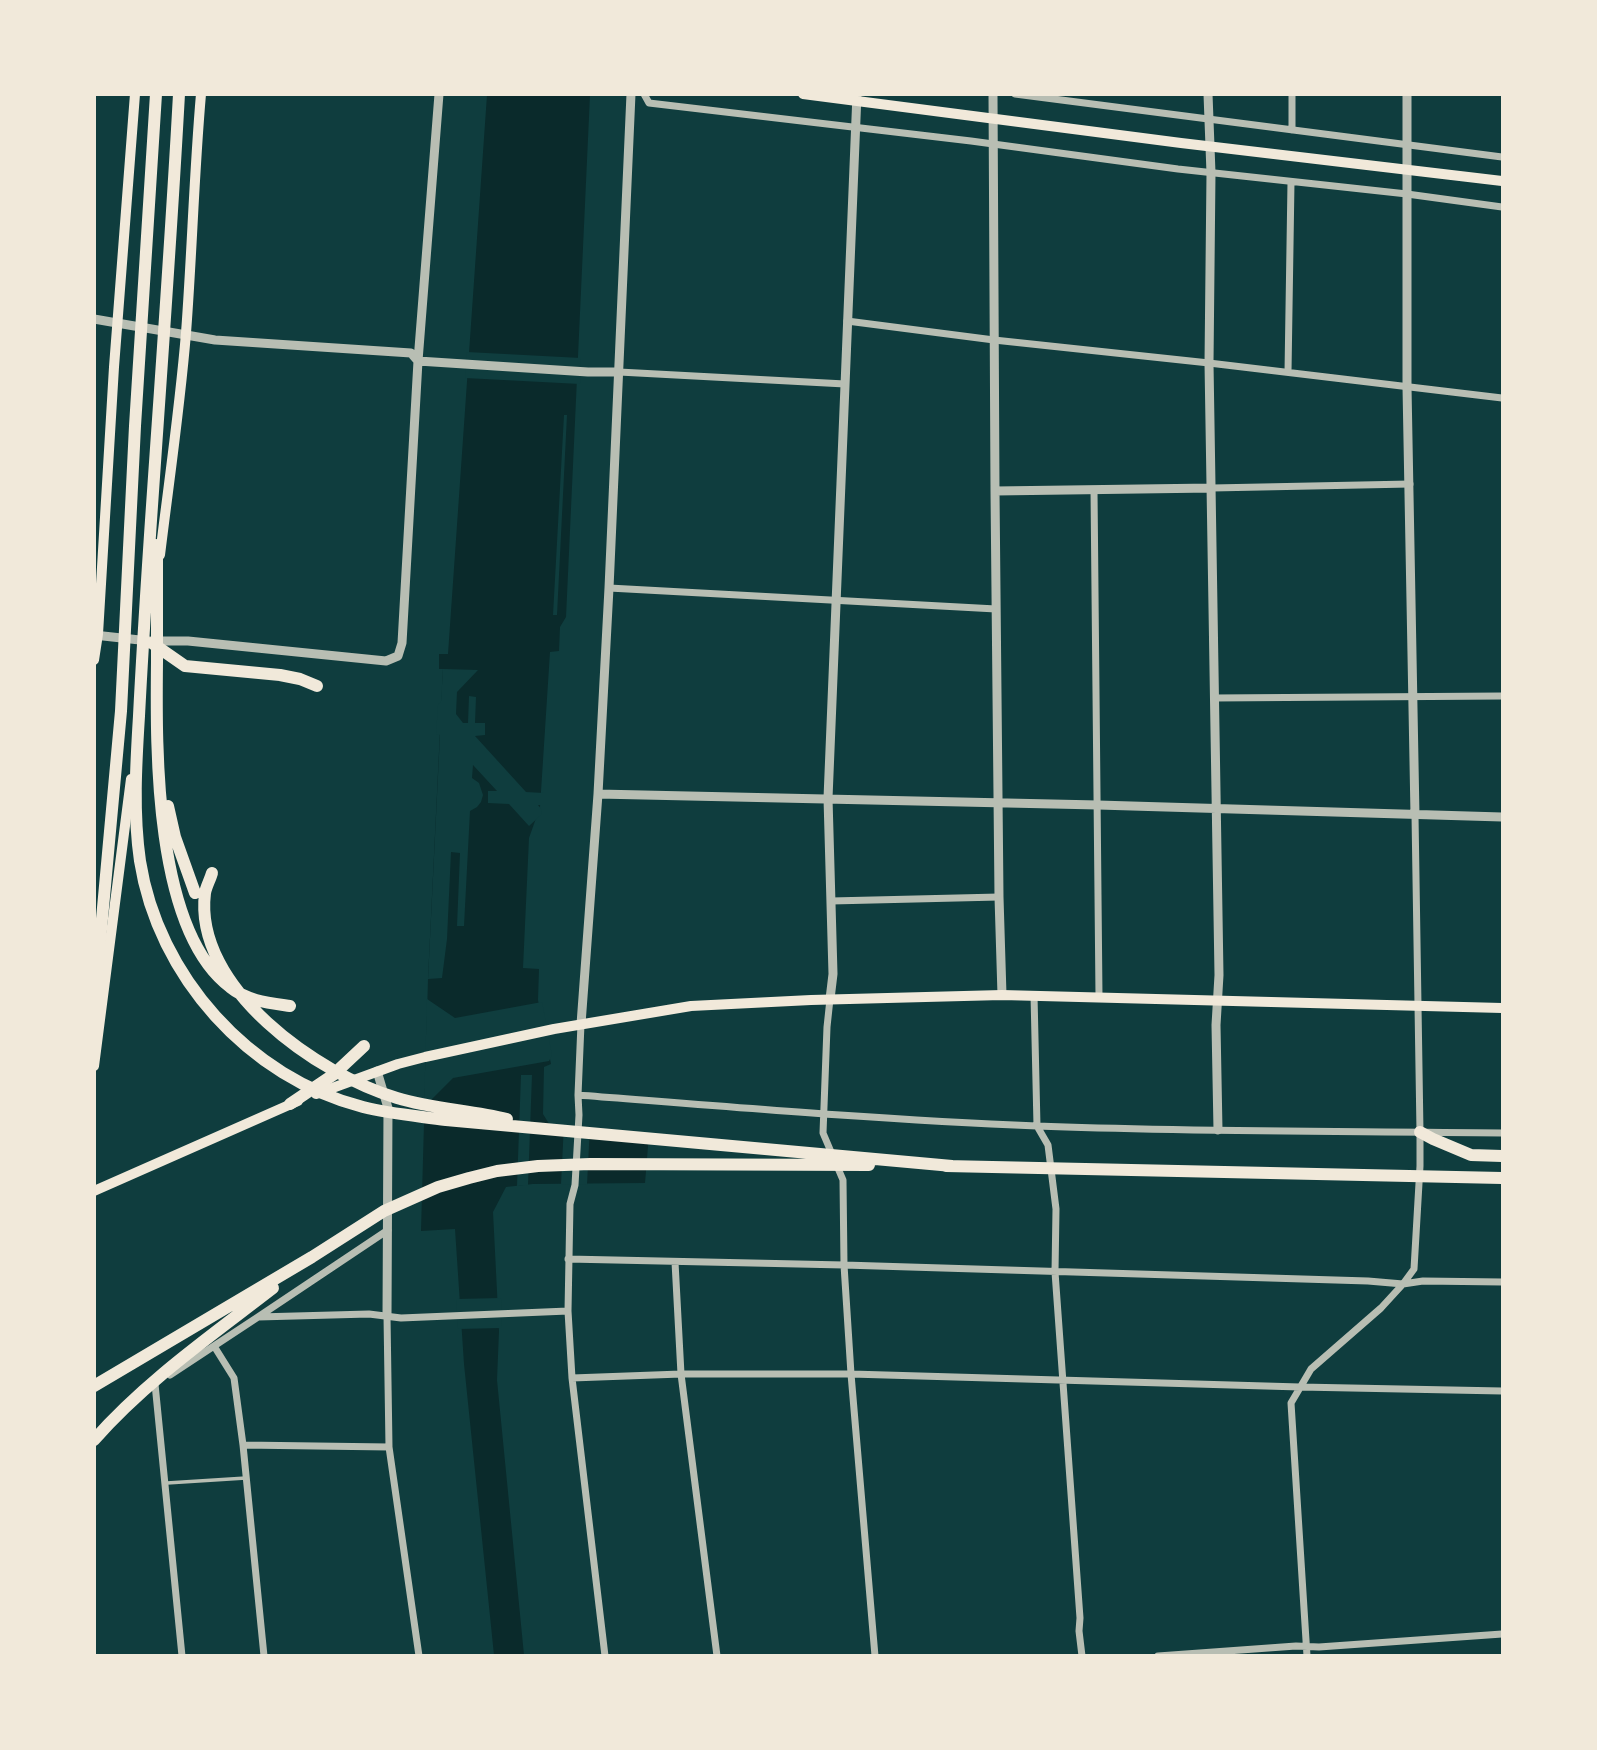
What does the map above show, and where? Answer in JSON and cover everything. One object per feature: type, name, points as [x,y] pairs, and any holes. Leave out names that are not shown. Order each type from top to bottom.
[{"type":"highway","points":[[94,1006],[121,711],[135,426],[156,94]]},
{"type":"highway","points":[[178,94],[147,635],[136,759],[136,809],[140,861],[147,893],[158,927],[173,959],[192,988],[215,1017],[270,1064],[329,1096],[362,1107],[446,1120],[952,1166]]},
{"type":"highway","points":[[158,429],[157,729],[162,821],[173,879],[189,931],[215,974],[231,988],[250,998],[290,1006]]},
{"type":"highway","points":[[147,635],[185,666],[280,675],[317,686]]},
{"type":"highway","points":[[157,729],[168,809],[195,893]]},
{"type":"highway","points":[[94,918],[110,832]]},
{"type":"highway","points":[[212,873],[205,893],[210,942],[221,966],[243,997],[264,1020],[288,1040],[345,1077],[396,1098],[490,1115],[543,1129]]},
{"type":"highway","points":[[290,1104],[333,1075],[364,1046]]},
{"type":"highway","points":[[1420,1132],[1471,1155],[1503,1156]]},
{"type":"highway","points":[[94,1386],[312,1257],[384,1211],[438,1187],[498,1171],[590,1164],[952,1166],[1503,1178]]},
{"type":"highway","points":[[94,1440],[156,1379],[312,1257]]},
{"type":"main road","points":[[94,660],[135,94]]},
{"type":"main road","points":[[94,1066],[186,336],[201,94]]},
{"type":"main road","points":[[803,94],[857,98],[993,119],[1503,181]]},
{"type":"main road","points":[[94,1191],[290,1104],[398,1064],[554,1028],[691,1006],[830,999],[1034,995],[1503,1008]]},
{"type":"street","points":[[96,634],[147,635],[386,661],[398,656],[402,643],[418,361],[439,94]]},
{"type":"street","points":[[605,1656],[572,1378],[568,1259],[570,1204],[575,1185],[581,1024],[598,793],[631,94]]},
{"type":"street","points":[[644,94],[649,103],[1503,207]]},
{"type":"street","points":[[993,94],[996,609],[1002,995]]},
{"type":"street","points":[[1015,94],[1503,157]]},
{"type":"street","points":[[1208,94],[1211,173],[1209,363],[1219,975],[1216,1025],[1218,1130]]},
{"type":"street","points":[[1292,94],[1292,130]]},
{"type":"street","points":[[1307,1656],[1291,1403],[1311,1369],[1381,1308],[1414,1269],[1420,1132],[1407,387],[1406,94]]},
{"type":"street","points":[[857,98],[828,798],[833,974],[822,1115],[823,1133],[843,1180],[844,1265],[851,1374],[875,1656]]},
{"type":"street","points":[[1288,372],[1291,182]]},
{"type":"street","points":[[94,319],[215,340],[411,353],[418,361],[463,365],[845,384]]},
{"type":"street","points":[[847,321],[1503,398]]},
{"type":"street","points":[[995,491],[1410,484]]},
{"type":"street","points":[[1094,490],[1099,996]]},
{"type":"street","points":[[609,588],[996,609]]},
{"type":"street","points":[[1214,698],[1503,696]]},
{"type":"street","points":[[598,793],[1503,817]]},
{"type":"street","points":[[831,901],[999,897]]},
{"type":"street","points":[[1034,995],[1037,1126],[1048,1145],[1056,1209],[1055,1272],[1082,1656]]},
{"type":"street","points":[[377,1071],[388,1108],[389,1447],[419,1656]]},
{"type":"street","points":[[578,1095],[822,1115],[1037,1126],[1503,1133]]},
{"type":"street","points":[[94,1430],[155,1384],[388,1230]]},
{"type":"street","points":[[568,1259],[844,1265],[1403,1284],[1503,1282]]},
{"type":"street","points":[[675,1262],[681,1374],[717,1656]]},
{"type":"street","points":[[258,1317],[369,1314],[424,1317],[568,1311]]},
{"type":"street","points":[[214,1346],[234,1378],[264,1656]]},
{"type":"street","points":[[572,1378],[681,1374],[851,1374],[1503,1391]]},
{"type":"street","points":[[155,1384],[182,1656]]},
{"type":"street","points":[[243,1445],[389,1447]]},
{"type":"street","points":[[1158,1656],[1503,1634]]},
{"type":"lane","points":[[164,1483],[246,1478]]},
{"type":"water","points":[[487,95],[590,95],[566,617],[560,627],[559,651],[550,652],[540,807],[529,838],[523,968],[539,969],[538,1000],[551,1064],[544,1067],[543,1114],[551,1127],[649,1134],[645,1183],[533,1184],[506,1187],[493,1212],[499,1331],[497,1380],[524,1655],[494,1655],[464,1364],[455,1229],[421,1231],[428,979],[443,669],[439,669],[439,654],[448,654]]},
{"type":"pier","points":[[467,352],[581,358],[580,384],[465,378]]},
{"type":"pier","points":[[564,415],[567,415],[557,615],[553,615]]},
{"type":"pier","points":[[443,669],[478,670],[457,692],[456,714],[463,723],[468,723],[469,696],[476,697],[475,723],[485,723],[485,735],[475,736],[526,792],[544,793],[544,805],[538,805],[542,810],[541,815],[529,826],[509,804],[488,803],[488,791],[497,791],[473,765],[472,778],[479,783],[483,795],[477,807],[470,811],[464,926],[457,926],[460,853],[451,852],[447,939],[442,978],[428,979],[440,735],[436,734]]},
{"type":"pier","points":[[427,999],[455,1018],[542,1002],[552,1055],[549,1061],[453,1078],[424,1107]]},
{"type":"pier","points":[[521,1075],[532,1075],[528,1185],[517,1186]]},
{"type":"pier","points":[[564,1124],[590,1126],[587,1185],[561,1184]]},
{"type":"pier","points":[[501,1298],[502,1328],[458,1329],[456,1299]]}]
